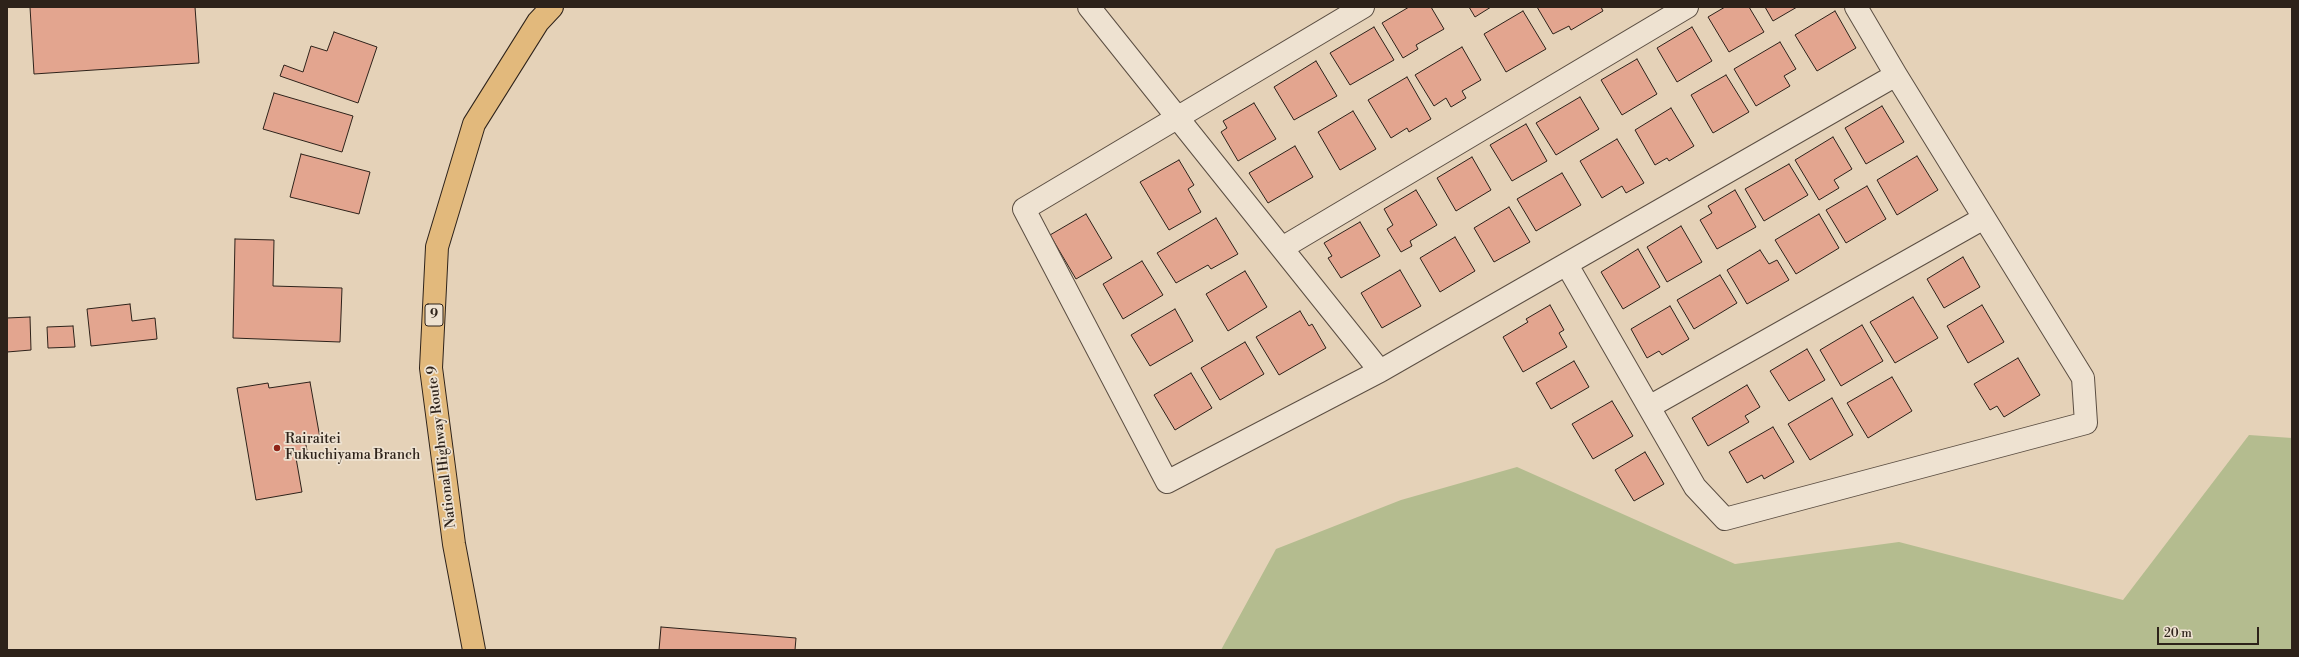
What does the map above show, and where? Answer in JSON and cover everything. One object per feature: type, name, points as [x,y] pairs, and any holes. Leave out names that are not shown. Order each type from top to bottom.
[{"type":"highway","name":"National Highway Route 9","points":[[474,650],[454,544],[431,368],[437,247],[474,124],[538,22],[552,7]]},
{"type":"street","points":[[1089,7],[1380,370]]},
{"type":"street","points":[[1363,7],[1024,209],[1167,482],[1380,370],[1567,265],[1896,75]]},
{"type":"street","points":[[1282,248],[1686,7]]},
{"type":"street","points":[[1567,265],[1695,487],[1725,519],[2086,423],[2083,378],[1896,75],[1856,7]]},
{"type":"street","points":[[1648,407],[1984,218]]},
{"type":"green space","points":[[2249,435],[2292,438],[2292,650],[1221,650],[1276,549],[1401,500],[1517,467],[1735,564],[1899,542],[2123,600]]},
{"type":"building","points":[[30,7],[195,7],[199,63],[34,74]]},
{"type":"building","points":[[1409,7],[1431,7],[1444,29],[1416,45],[1418,49],[1403,58],[1382,23]]},
{"type":"building","points":[[1469,7],[1491,7],[1475,17]]},
{"type":"building","points":[[1537,7],[1601,7],[1603,11],[1571,30],[1569,26],[1553,34]]},
{"type":"building","points":[[1725,7],[1749,7],[1764,32],[1729,52],[1708,17]]},
{"type":"building","points":[[1765,7],[1797,7],[1773,21]]},
{"type":"building","points":[[1523,11],[1546,49],[1506,72],[1484,34]]},
{"type":"building","points":[[1835,11],[1856,48],[1817,71],[1795,35]]},
{"type":"building","points":[[1374,27],[1394,60],[1350,85],[1330,53]]},
{"type":"building","points":[[1692,27],[1712,61],[1677,82],[1657,48]]},
{"type":"building","points":[[334,32],[377,47],[358,103],[280,76],[284,65],[303,72],[311,46],[327,51]]},
{"type":"building","points":[[1780,42],[1796,69],[1784,76],[1790,86],[1756,106],[1734,69]]},
{"type":"building","points":[[1462,47],[1481,80],[1462,91],[1466,98],[1451,107],[1446,98],[1434,106],[1415,75]]},
{"type":"building","points":[[1637,59],[1657,94],[1622,115],[1601,80]]},
{"type":"building","points":[[1316,61],[1337,96],[1294,120],[1274,87]]},
{"type":"building","points":[[1726,75],[1749,112],[1713,133],[1691,95]]},
{"type":"building","points":[[1407,77],[1431,119],[1409,132],[1407,128],[1391,138],[1368,100]]},
{"type":"building","points":[[274,93],[353,116],[342,152],[263,129]]},
{"type":"building","points":[[1580,97],[1599,129],[1556,155],[1536,123]]},
{"type":"building","points":[[1254,103],[1276,139],[1238,161],[1221,132],[1227,128],[1223,121]]},
{"type":"building","points":[[1882,106],[1904,142],[1866,164],[1845,128]]},
{"type":"building","points":[[1671,108],[1694,146],[1669,161],[1667,158],[1655,165],[1635,130]]},
{"type":"building","points":[[1353,111],[1376,149],[1340,170],[1318,132]]},
{"type":"building","points":[[1526,124],[1547,161],[1512,181],[1490,145]]},
{"type":"building","points":[[1833,137],[1852,169],[1834,180],[1839,188],[1819,200],[1795,160]]},
{"type":"building","points":[[1617,139],[1644,183],[1626,193],[1622,186],[1602,198],[1580,161]]},
{"type":"building","points":[[1295,146],[1313,177],[1268,203],[1249,173]]},
{"type":"building","points":[[301,154],[370,172],[359,214],[290,197]]},
{"type":"building","points":[[1917,156],[1938,190],[1897,215],[1877,180]]},
{"type":"building","points":[[1472,157],[1491,190],[1456,211],[1437,178]]},
{"type":"building","points":[[1179,160],[1194,185],[1188,189],[1201,212],[1169,230],[1140,182]]},
{"type":"building","points":[[1789,164],[1808,195],[1764,221],[1745,189]]},
{"type":"building","points":[[1562,173],[1581,205],[1536,231],[1517,199]]},
{"type":"building","points":[[1867,186],[1886,219],[1846,243],[1826,210]]},
{"type":"building","points":[[1416,190],[1437,225],[1410,241],[1412,246],[1401,252],[1387,229],[1393,225],[1384,209]]},
{"type":"building","points":[[1735,190],[1756,227],[1717,249],[1700,220],[1712,213],[1708,206]]},
{"type":"building","points":[[1509,207],[1530,242],[1494,262],[1474,228]]},
{"type":"building","points":[[1086,214],[1112,258],[1076,279],[1050,235]]},
{"type":"building","points":[[1819,214],[1839,248],[1796,274],[1775,240]]},
{"type":"building","points":[[1216,218],[1238,254],[1211,269],[1208,265],[1176,283],[1157,253]]},
{"type":"building","points":[[1360,222],[1380,256],[1341,278],[1328,258],[1332,256],[1324,243]]},
{"type":"building","points":[[1681,226],[1702,262],[1667,282],[1647,247]]},
{"type":"building","points":[[1455,237],[1475,271],[1440,292],[1420,258]]},
{"type":"building","points":[[235,239],[274,240],[273,286],[342,288],[340,342],[233,338]]},
{"type":"building","points":[[1638,249],[1660,287],[1623,309],[1601,272]]},
{"type":"building","points":[[1760,250],[1769,264],[1777,260],[1789,280],[1747,304],[1727,270]]},
{"type":"building","points":[[1963,257],[1980,287],[1944,308],[1927,279]]},
{"type":"building","points":[[1142,261],[1163,295],[1123,319],[1103,284]]},
{"type":"building","points":[[1400,270],[1421,306],[1382,328],[1361,293]]},
{"type":"building","points":[[1245,271],[1267,307],[1228,331],[1206,294]]},
{"type":"building","points":[[1720,275],[1737,303],[1694,329],[1677,300]]},
{"type":"building","points":[[1913,297],[1938,338],[1895,363],[1870,322]]},
{"type":"building","points":[[130,304],[132,321],[155,318],[157,339],[91,346],[87,309]]},
{"type":"building","points":[[1550,305],[1564,330],[1559,333],[1567,347],[1523,372],[1503,337],[1528,322],[1526,319]]},
{"type":"building","points":[[1982,305],[2004,342],[1968,363],[1947,326]]},
{"type":"building","points":[[1670,306],[1689,339],[1662,355],[1659,351],[1647,358],[1631,329]]},
{"type":"building","points":[[1175,309],[1193,341],[1150,366],[1131,335]]},
{"type":"building","points":[[1300,311],[1309,326],[1312,324],[1326,348],[1279,375],[1256,337]]},
{"type":"building","points":[[30,317],[31,350],[7,352],[7,318]]},
{"type":"building","points":[[1862,325],[1883,361],[1841,386],[1820,350]]},
{"type":"building","points":[[73,326],[75,347],[48,348],[47,327]]},
{"type":"building","points":[[1245,342],[1264,374],[1220,400],[1201,368]]},
{"type":"building","points":[[1807,349],[1825,380],[1789,401],[1770,371]]},
{"type":"building","points":[[2018,358],[2040,395],[2004,417],[1997,406],[1990,410],[1974,384]]},
{"type":"building","points":[[1574,361],[1589,387],[1551,409],[1536,383]]},
{"type":"building","points":[[1191,373],[1212,408],[1175,430],[1154,395]]},
{"type":"building","points":[[1892,377],[1912,411],[1868,438],[1847,403]]},
{"type":"building","name":"Rairaitei Fukuchiyama Branch","points":[[310,382],[320,438],[305,440],[308,456],[296,458],[302,492],[256,500],[237,388],[268,383],[269,388]]},
{"type":"building","points":[[1747,385],[1760,407],[1745,416],[1749,422],[1708,446],[1692,418]]},
{"type":"building","points":[[1832,398],[1853,435],[1810,460],[1788,424]]},
{"type":"building","points":[[1612,401],[1633,436],[1593,459],[1572,424]]},
{"type":"building","points":[[1773,427],[1794,462],[1764,479],[1762,475],[1747,483],[1729,452]]},
{"type":"building","points":[[1645,452],[1664,484],[1634,501],[1615,470]]},
{"type":"building","points":[[661,627],[796,638],[795,650],[659,650]]},
{"type":"place","name":"Rairaitei Fukuchiyama Branch","points":[[277,448]]}]
